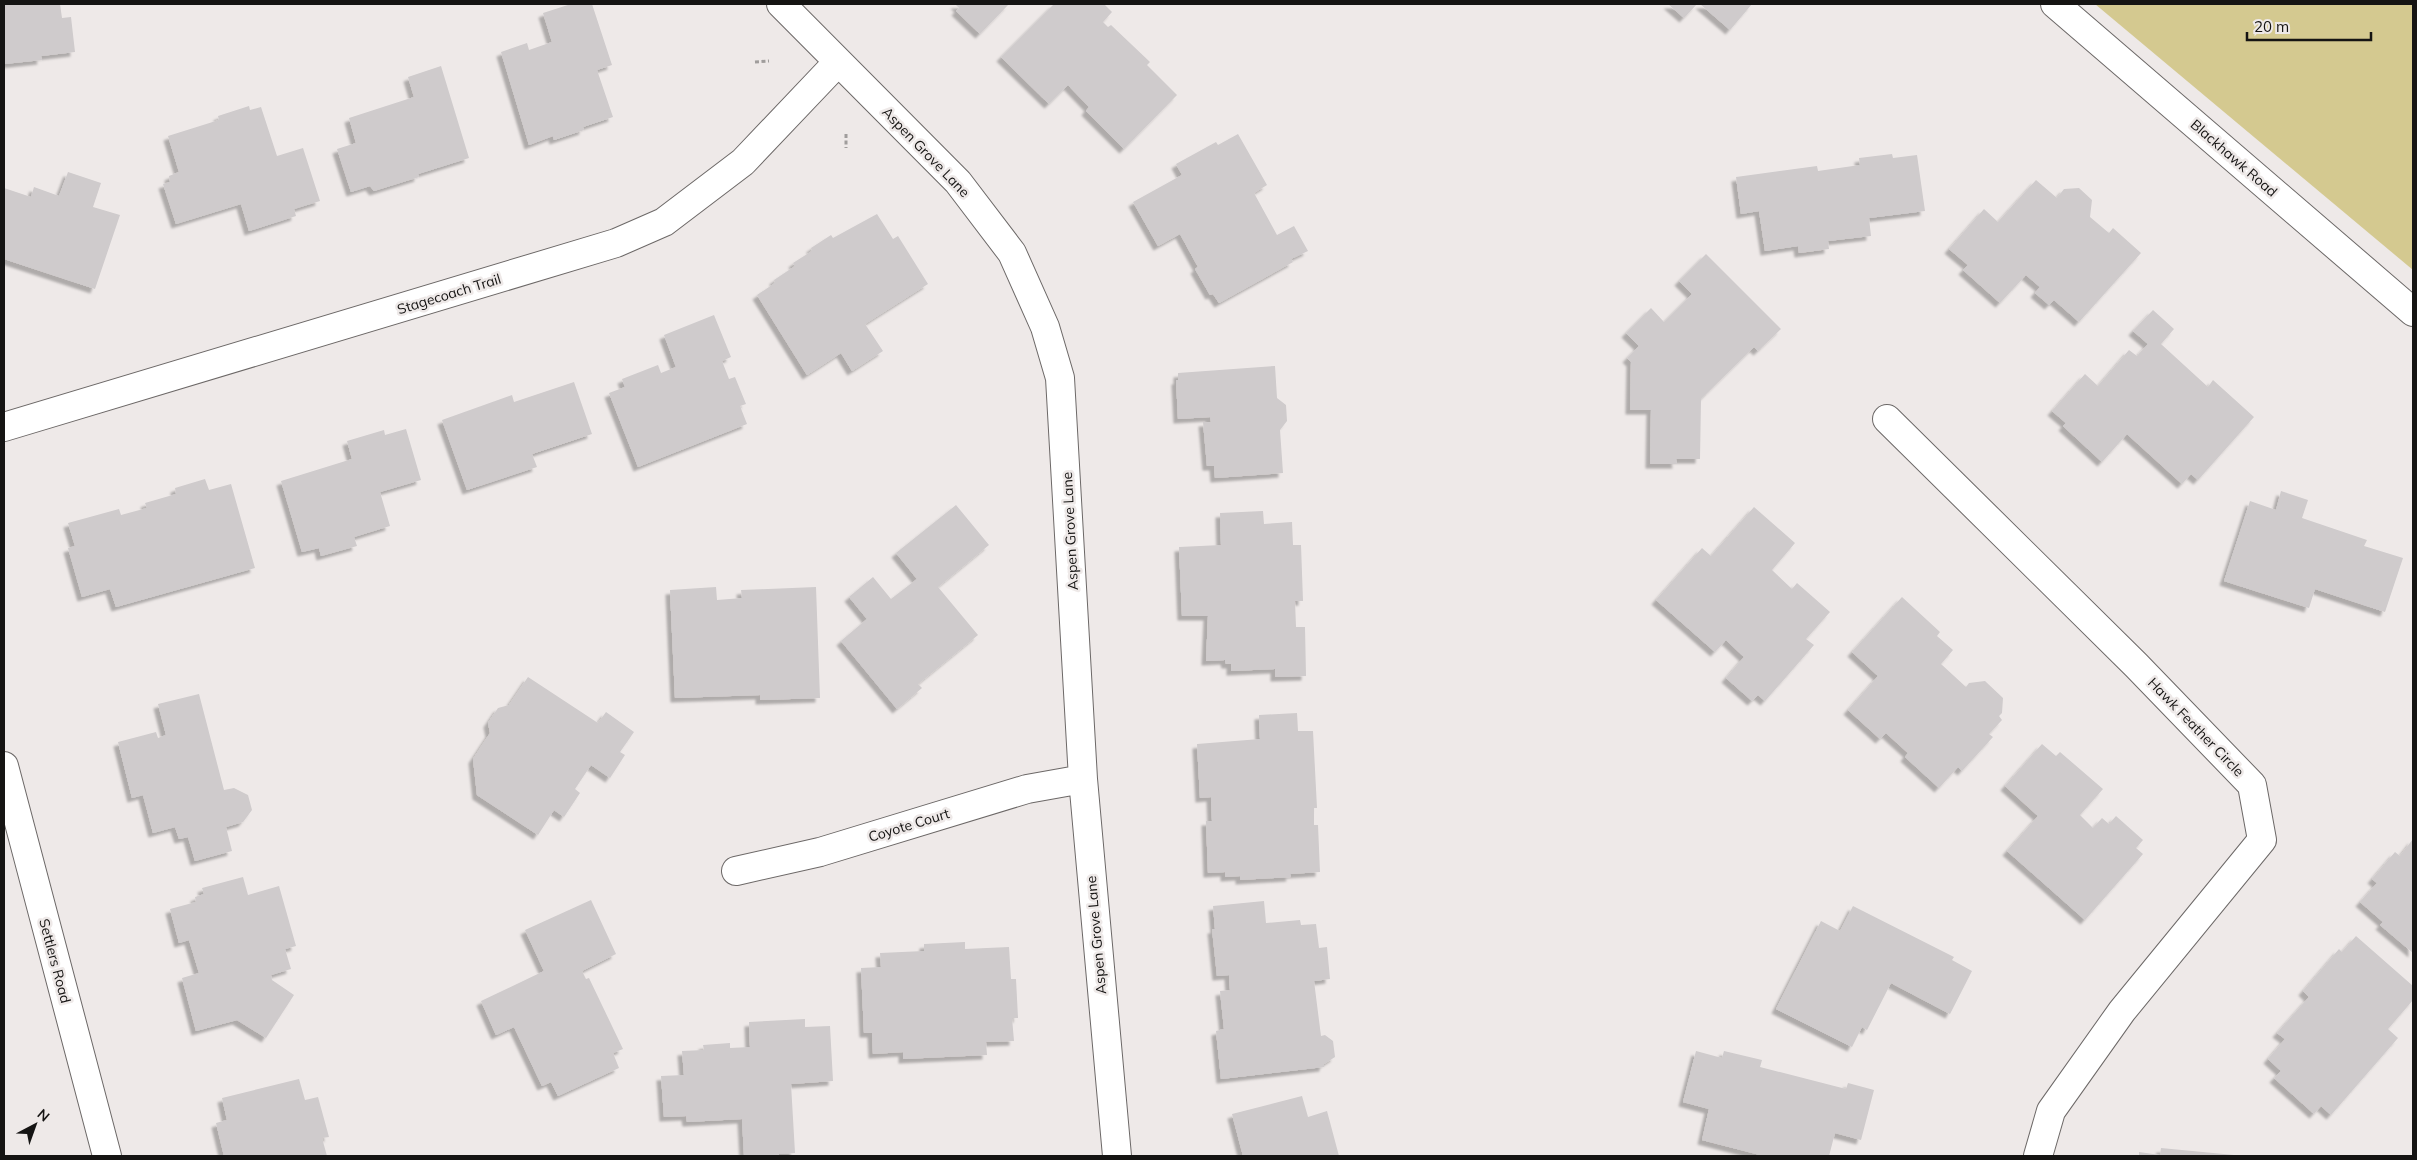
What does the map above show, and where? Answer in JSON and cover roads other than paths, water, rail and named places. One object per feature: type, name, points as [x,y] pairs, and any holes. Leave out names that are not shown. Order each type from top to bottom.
[{"type":"street","name":"Aspen Grove Lane","points":[[781,4],[958,182],[1012,253],[1045,327],[1060,378],[1083,779],[1117,1156]]},
{"type":"street","name":"Blackhawk Road","points":[[2055,4],[2413,312]]},
{"type":"street","name":"Stagecoach Trail","points":[[4,427],[616,243],[664,222],[743,162],[838,62]]},
{"type":"street","name":"Hawk Feather Circle","points":[[1887,419],[2136,665],[2252,785],[2262,840],[2122,1011],[2051,1111],[2038,1156]]},
{"type":"street","name":"Settlers Road","points":[[4,766],[107,1156]]},
{"type":"street","name":"Coyote Court","points":[[736,871],[820,852],[1026,788],[1083,779]]}]
